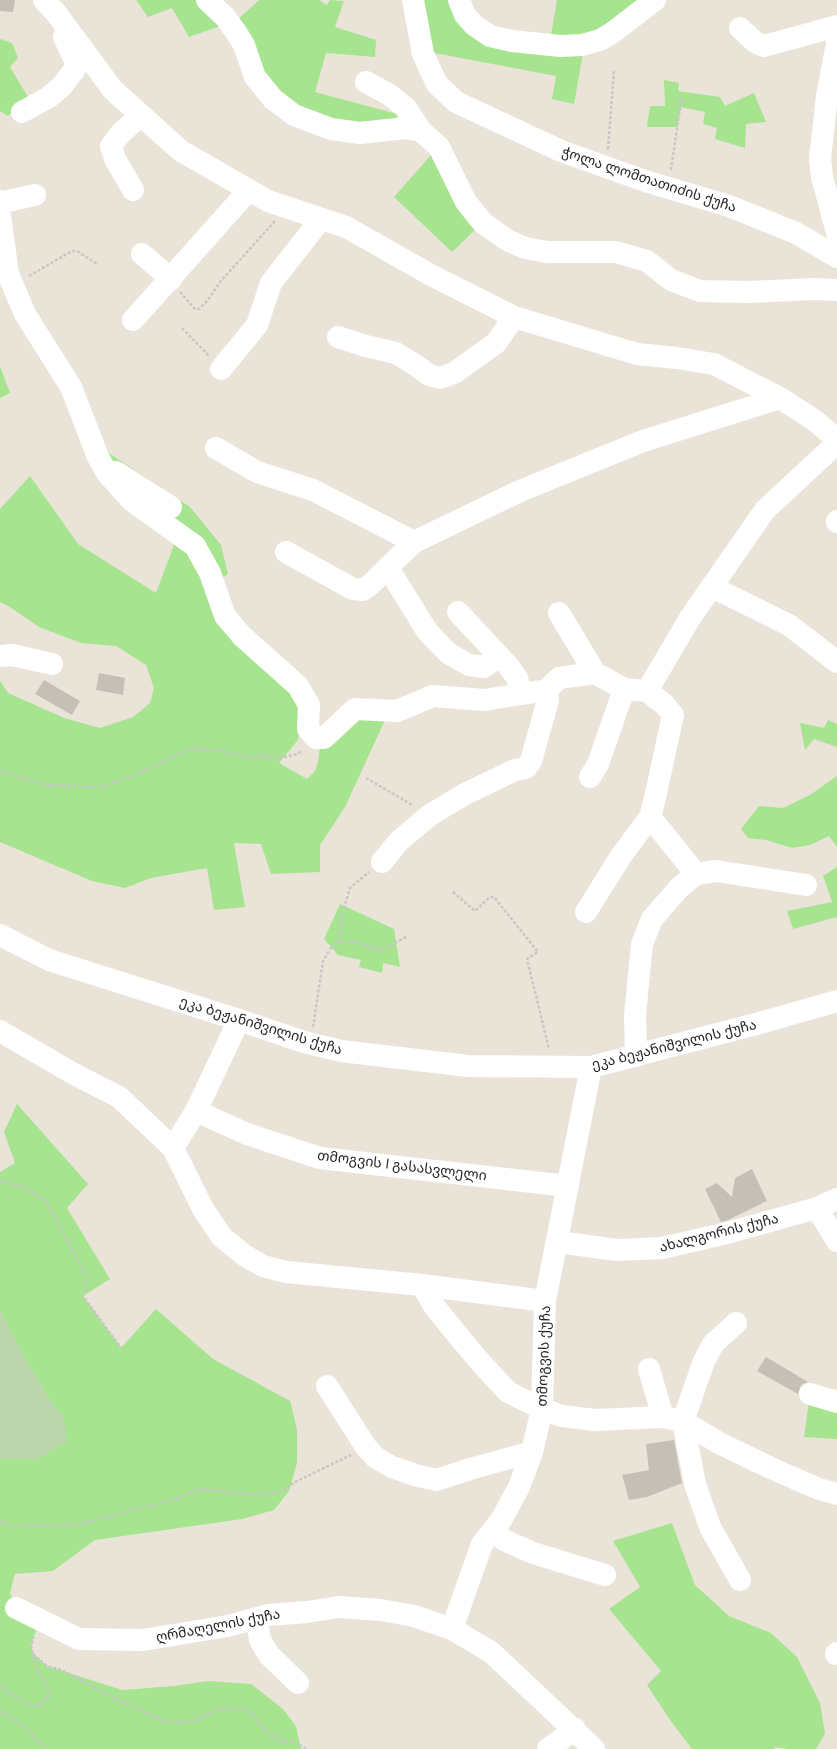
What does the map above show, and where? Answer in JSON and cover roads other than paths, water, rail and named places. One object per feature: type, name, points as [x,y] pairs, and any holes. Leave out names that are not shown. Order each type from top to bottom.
[{"type":"street","points":[[207,0],[225,17],[236,32],[244,45],[255,77],[273,99],[294,115],[331,129],[360,133],[406,128],[421,131]]},
{"type":"street","name":"ჭოლა ლომთათიძის ქუჩა","points":[[413,0],[423,54],[437,84],[456,102],[561,151],[668,188],[742,211],[796,233],[837,257]]},
{"type":"street","points":[[459,0],[465,15],[474,25],[490,36],[512,41],[560,46],[582,45],[600,40],[655,0]]},
{"type":"street","points":[[22,112],[49,97],[62,86],[75,69],[76,63],[50,6]]},
{"type":"street","points":[[50,6],[113,90],[181,151],[268,201],[346,227],[431,275],[514,317],[637,354],[714,364],[780,398],[814,420],[837,439]]},
{"type":"street","points":[[740,28],[755,42],[764,46],[837,26]]},
{"type":"street","points":[[837,43],[827,96],[820,158],[822,177],[837,233]]},
{"type":"street","points":[[366,82],[390,95],[406,108],[421,131],[439,147],[466,202],[483,223],[507,240],[526,248],[547,252],[616,252],[647,261],[671,280],[700,291],[749,292],[815,289],[837,290]]},
{"type":"street","points":[[134,190],[115,159],[112,146],[120,134],[141,115]]},
{"type":"street","points":[[133,320],[249,190]]},
{"type":"street","points":[[0,201],[3,202],[35,195]]},
{"type":"street","points":[[0,216],[8,274],[12,285],[25,314],[71,387],[95,449],[107,473],[132,500],[195,546],[210,573],[225,616],[242,636],[298,686],[309,705],[308,729],[316,738],[324,738],[355,709],[397,711],[433,696],[484,700],[546,690],[559,678],[595,673]]},
{"type":"street","points":[[221,369],[257,324],[271,282],[321,219]]},
{"type":"street","points":[[142,254],[170,280]]},
{"type":"street","points":[[338,337],[366,346],[396,353],[429,375],[440,378],[454,373],[496,343],[514,317]]},
{"type":"street","points":[[286,552],[353,589],[363,590],[414,542],[520,490],[643,441],[780,398]]},
{"type":"street","points":[[647,691],[690,618],[765,510],[837,443]]},
{"type":"street","points":[[216,448],[257,472],[313,490],[414,542]]},
{"type":"street","points":[[95,449],[114,470],[171,507]]},
{"type":"street","points":[[388,568],[427,631],[448,653],[469,665],[484,667],[499,656]]},
{"type":"street","points":[[712,587],[789,625],[837,662]]},
{"type":"street","points":[[458,612],[499,656],[517,678],[522,694]]},
{"type":"street","points":[[559,613],[595,673],[624,689],[647,691],[665,705],[672,715],[650,817],[621,856],[586,912]]},
{"type":"street","points":[[0,656],[12,655],[52,664]]},
{"type":"street","points":[[590,777],[598,764],[624,689]]},
{"type":"street","points":[[382,862],[398,841],[430,815],[465,794],[515,770],[526,768],[531,761],[548,700],[546,690]]},
{"type":"street","points":[[650,817],[696,874]]},
{"type":"street","points":[[636,1056],[635,1015],[642,944],[652,919],[679,888],[696,874],[716,871],[806,885]]},
{"type":"street","name":"ეკა ბეჟანიშვილის ქუჩა","points":[[0,936],[49,960],[310,1043],[341,1051],[468,1066],[591,1067],[756,1024],[837,1001]]},
{"type":"street","points":[[173,1148],[196,1111],[239,1020]]},
{"type":"street","points":[[0,1031],[74,1074],[119,1097],[173,1148],[203,1208],[222,1237],[250,1259],[263,1266],[286,1272],[422,1285],[545,1301]]},
{"type":"street","name":"თმოგვის ქუჩა","points":[[452,1629],[482,1544],[501,1520],[519,1487],[532,1452],[542,1409],[545,1301],[558,1242],[591,1067]]},
{"type":"street","name":"თმოგვის I გასასვლელი","points":[[196,1111],[247,1134],[320,1158],[568,1186]]},
{"type":"street","name":"ახალგორის ქუჩა","points":[[558,1242],[617,1250],[662,1248],[727,1233],[817,1208],[837,1199]]},
{"type":"street","points":[[817,1208],[837,1241]]},
{"type":"street","points":[[422,1285],[434,1306],[481,1364],[508,1392],[542,1409],[562,1416],[595,1420],[673,1419],[774,1469],[819,1489],[837,1494]]},
{"type":"street","points":[[673,1419],[713,1344],[736,1323]]},
{"type":"street","points":[[649,1369],[673,1419],[710,1528],[740,1580]]},
{"type":"street","points":[[327,1386],[366,1447],[376,1458],[392,1467],[436,1480],[532,1452]]},
{"type":"street","points":[[810,1394],[837,1402]]},
{"type":"street","points":[[492,1531],[504,1540],[533,1554],[606,1575]]},
{"type":"street","name":"ღრმაღელის ქუჩა","points":[[16,1608],[79,1639],[143,1640],[228,1626],[268,1615],[307,1612],[339,1607],[381,1610],[414,1616],[452,1629],[491,1652],[594,1749]]},
{"type":"street","points":[[257,1619],[260,1640],[269,1655],[298,1683]]},
{"type":"street","points":[[548,1749],[574,1729]]}]
